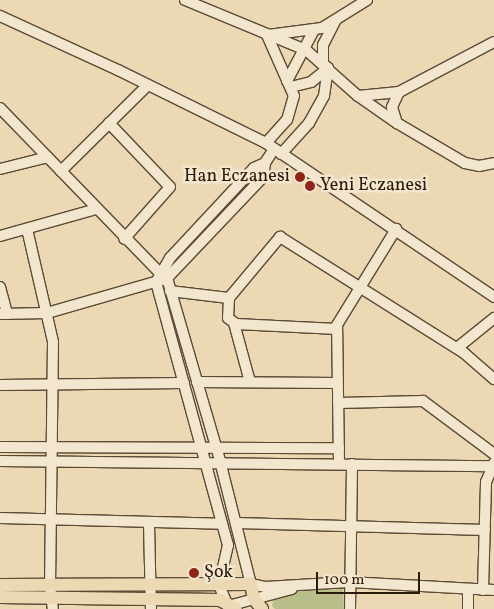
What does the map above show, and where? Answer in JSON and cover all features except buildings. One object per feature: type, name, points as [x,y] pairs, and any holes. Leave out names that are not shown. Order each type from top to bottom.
[{"type":"main road","points":[[0,585],[52,598],[153,585],[251,584],[254,599],[262,609]]},
{"type":"main road","points":[[0,597],[152,604],[220,600],[232,608]]},
{"type":"street","points":[[185,0],[306,50],[358,96],[397,123],[465,164],[480,166],[494,163]]},
{"type":"street","points":[[267,35],[314,30],[336,20],[367,0]]},
{"type":"street","points":[[0,16],[148,85],[273,149],[396,229],[494,297]]},
{"type":"street","points":[[328,68],[323,64],[323,45],[336,20]]},
{"type":"street","points":[[289,84],[314,30]]},
{"type":"street","points":[[267,35],[294,96],[290,112],[265,163],[254,168],[170,258],[161,279],[184,383],[228,545],[219,585],[232,608],[254,599],[306,585],[349,582]]},
{"type":"street","points":[[358,96],[399,92],[494,42]]},
{"type":"street","points":[[289,84],[310,82],[328,68]]},
{"type":"street","points":[[273,149],[317,109],[324,96],[328,68]]},
{"type":"street","points":[[61,170],[148,85]]},
{"type":"street","points":[[397,123],[392,107],[399,92]]},
{"type":"street","points":[[0,108],[61,170],[170,291],[216,445],[220,461],[237,523],[251,584],[265,586],[349,582],[489,590],[485,530],[486,482],[493,464],[352,464],[220,461],[0,461]]},
{"type":"street","points":[[109,123],[170,187],[124,239]]},
{"type":"street","points":[[0,169],[48,157]]},
{"type":"street","points":[[0,236],[96,209]]},
{"type":"street","points":[[27,229],[53,342],[52,598]]},
{"type":"street","points":[[339,463],[337,329],[346,307],[396,229]]},
{"type":"street","points":[[250,382],[234,323],[228,318],[228,298],[280,237],[360,284],[457,348],[494,379]]},
{"type":"street","points":[[0,287],[3,314],[47,313],[161,279]]},
{"type":"street","points":[[170,291],[228,298]]},
{"type":"street","points":[[457,348],[494,318]]},
{"type":"street","points":[[234,323],[337,329]]},
{"type":"street","points":[[197,382],[337,383]]},
{"type":"street","points":[[0,384],[184,383]]},
{"type":"street","points":[[338,403],[423,401],[494,454]]},
{"type":"street","points":[[0,447],[216,445],[339,448]]},
{"type":"street","points":[[350,609],[352,464]]},
{"type":"street","points":[[0,518],[52,522],[222,524]]},
{"type":"street","points":[[149,523],[153,585],[152,604]]},
{"type":"street","points":[[237,523],[350,524],[485,530]]},
{"type":"street","points":[[468,590],[468,609]]},
{"type":"green space","points":[[343,589],[344,609],[275,609],[272,606],[275,592]]},
{"type":"place","name":"Han Eczanesi","points":[[300,177]]},
{"type":"place","name":"Yeni Eczanesi","points":[[310,186]]},
{"type":"place","name":"Şok","points":[[194,573]]}]
